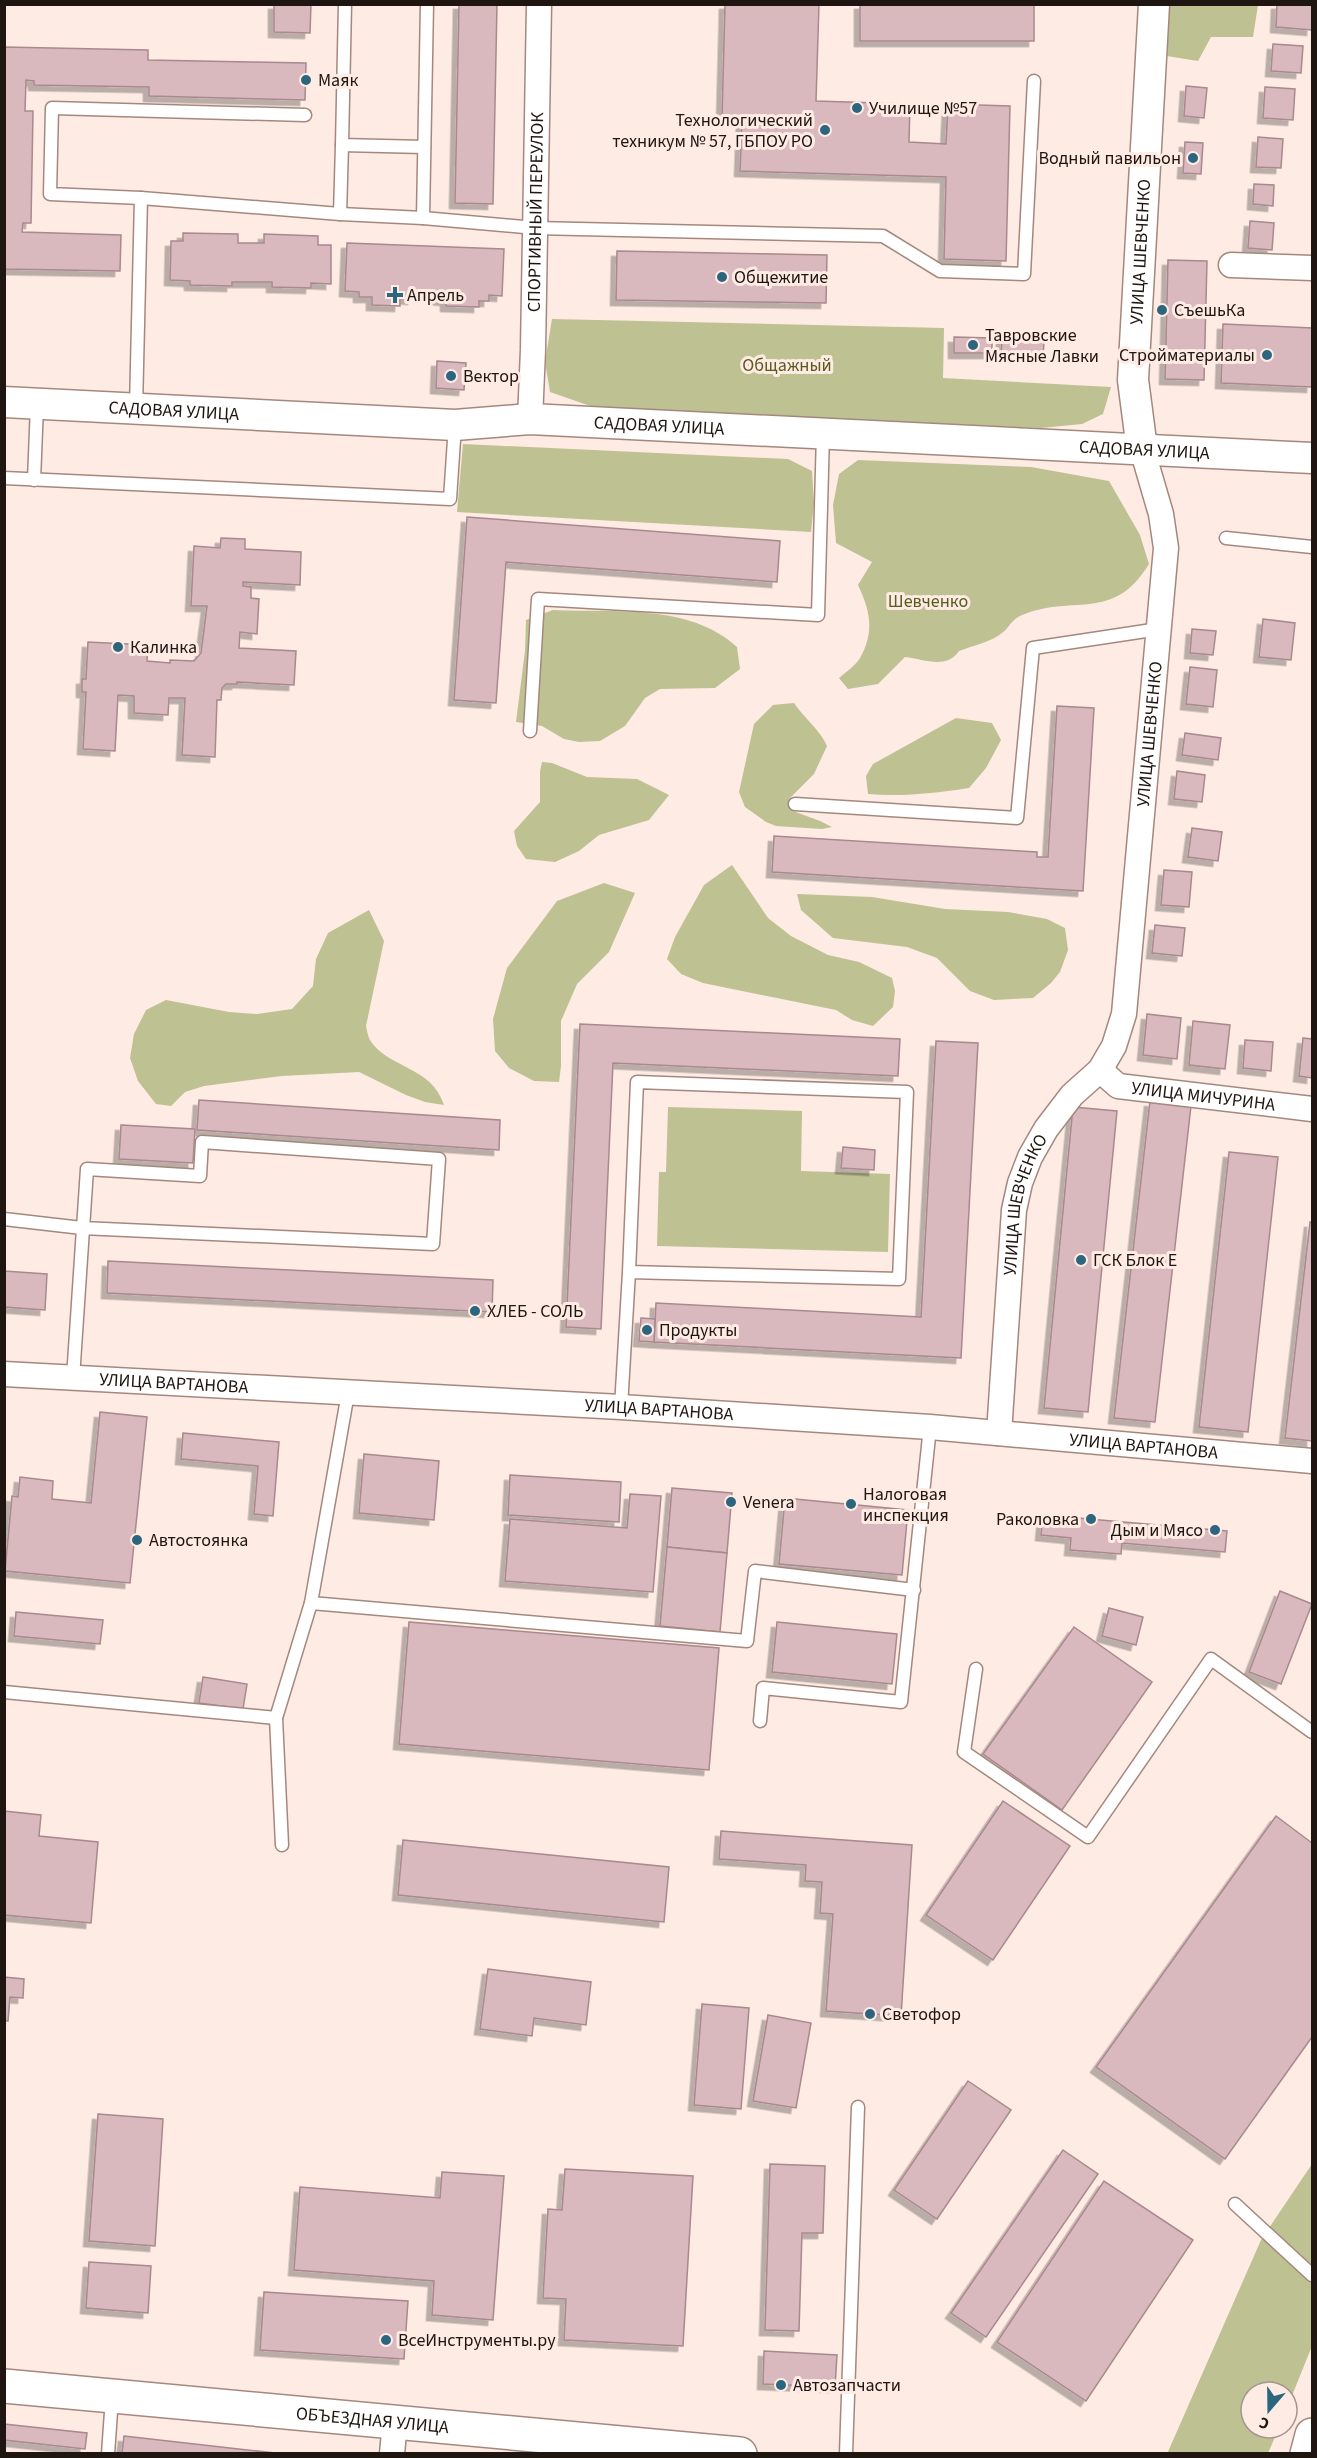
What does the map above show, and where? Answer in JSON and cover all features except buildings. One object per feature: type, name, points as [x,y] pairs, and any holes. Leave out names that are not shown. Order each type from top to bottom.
[{"type":"main road","name":"ОБЪЕЗДНАЯ УЛИЦА","points":[[4,2386],[112,2397],[394,2438],[740,2454]]},
{"type":"main road","points":[[1307,2454],[1312,2435]]},
{"type":"street","name":"СПОРТИВНЫЙ ПЕРЕУЛОК","points":[[530,419],[539,4]]},
{"type":"street","name":"УЛИЦА ШЕВЧЕНКО","points":[[999,1433],[1014,1210],[1020,1183],[1030,1157],[1046,1129],[1072,1095],[1100,1070],[1114,1046],[1124,1014],[1166,548],[1161,514],[1142,449],[1133,380],[1154,4]]},
{"type":"street","points":[[1231,265],[1312,268]]},
{"type":"street","name":"САДОВАЯ УЛИЦА","points":[[4,402],[455,425],[530,419],[1312,458]]},
{"type":"street","name":"УЛИЦА МИЧУРИНА","points":[[1100,1070],[1118,1086],[1312,1109]]},
{"type":"street","name":"УЛИЦА ВАРТАНОВА","points":[[4,1374],[621,1407],[930,1427],[1312,1461]]},
{"type":"lane","points":[[340,214],[345,4]]},
{"type":"lane","points":[[423,218],[427,4]]},
{"type":"lane","points":[[305,115],[52,108],[50,194],[141,198],[535,228],[884,236],[940,271],[1024,274],[1034,81]]},
{"type":"lane","points":[[342,145],[424,147]]},
{"type":"lane","points":[[136,408],[141,198]]},
{"type":"lane","points":[[34,480],[38,404]]},
{"type":"lane","points":[[4,478],[450,499],[455,425]]},
{"type":"lane","points":[[530,731],[538,599],[818,615],[823,434]]},
{"type":"lane","points":[[1226,538],[1312,547]]},
{"type":"lane","points":[[795,804],[1017,818],[1033,648],[1159,629]]},
{"type":"lane","points":[[621,1407],[637,1082],[907,1092],[899,1279],[629,1272]]},
{"type":"lane","points":[[4,1219],[82,1228],[433,1244],[439,1159],[202,1142],[200,1176],[87,1168],[82,1228],[73,1378]]},
{"type":"lane","points":[[282,1845],[276,1718],[311,1603],[348,1393]]},
{"type":"lane","points":[[760,1721],[763,1688],[901,1702],[930,1427]]},
{"type":"lane","points":[[311,1603],[747,1641],[755,1571],[914,1590]]},
{"type":"lane","points":[[976,1669],[964,1752],[1088,1837],[1210,1659],[1312,1732]]},
{"type":"lane","points":[[4,1692],[276,1718]]},
{"type":"lane","points":[[846,2454],[858,2107]]},
{"type":"lane","points":[[1235,2204],[1312,2276]]},
{"type":"lane","points":[[108,2454],[112,2397]]},
{"type":"green space","points":[[1170,5],[1258,5],[1253,37],[1211,37],[1198,61],[1167,56]]},
{"type":"green space","name":"Общажный","points":[[552,319],[944,328],[943,378],[1111,387],[1103,414],[1082,424],[1041,428],[596,408],[550,392],[545,362]]},
{"type":"green space","points":[[463,444],[788,459],[812,471],[814,503],[811,532],[457,512]]},
{"type":"green space","name":"Шевченко","points":[[858,460],[1031,467],[1109,481],[1140,535],[1149,564],[1135,583],[1105,601],[1037,610],[1018,617],[998,636],[959,651],[948,660],[934,662],[905,657],[878,684],[848,689],[839,678],[858,661],[868,639],[868,612],[858,585],[872,562],[836,543],[833,505],[839,474]]},
{"type":"green space","points":[[553,610],[650,613],[697,623],[718,633],[737,647],[740,669],[715,688],[660,689],[645,698],[625,726],[600,741],[579,742],[564,739],[542,726],[516,722],[525,651],[526,620]]},
{"type":"green space","points":[[794,703],[821,735],[827,746],[814,774],[789,799],[793,811],[832,827],[822,829],[776,826],[766,822],[745,807],[739,792],[754,724],[773,705]]},
{"type":"green space","points":[[956,718],[992,723],[1001,740],[986,768],[969,788],[919,794],[868,794],[866,776],[873,764]]},
{"type":"green space","points":[[542,762],[552,763],[587,777],[637,779],[669,795],[649,820],[599,835],[579,851],[555,862],[526,859],[517,846],[514,831],[540,802]]},
{"type":"green space","points":[[732,865],[768,918],[791,936],[828,955],[859,962],[892,978],[895,991],[893,1007],[873,1026],[852,1020],[836,1010],[703,983],[681,974],[667,959],[675,937],[704,885]]},
{"type":"green space","points":[[604,883],[635,893],[609,952],[577,984],[561,1021],[559,1082],[534,1081],[509,1068],[495,1051],[493,1019],[507,968],[557,901]]},
{"type":"green space","points":[[797,894],[872,897],[945,909],[1008,912],[1047,919],[1065,928],[1068,950],[1060,972],[1033,998],[994,1000],[970,991],[937,958],[907,947],[833,938],[801,910]]},
{"type":"green space","points":[[369,910],[384,941],[366,1026],[370,1040],[387,1056],[430,1082],[444,1105],[425,1102],[406,1095],[359,1072],[282,1076],[204,1086],[185,1092],[171,1106],[156,1104],[138,1081],[130,1058],[134,1034],[146,1010],[166,1000],[229,1012],[257,1014],[292,1009],[313,986],[316,959],[328,933]]},
{"type":"green space","points":[[668,1107],[802,1111],[801,1171],[890,1174],[888,1252],[657,1246],[659,1172],[666,1172]]},
{"type":"green space","points":[[1312,2164],[1312,2346],[1298,2380],[1239,2380],[1239,2440],[1274,2440],[1268,2453],[1167,2454],[1261,2240]]},
{"type":"place","name":"Маяк","points":[[306,80]]},
{"type":"place","name":"Училище №57","points":[[857,108]]},
{"type":"place","name":"Технологический техникум № 57, ГБПОУ РО","points":[[825,130]]},
{"type":"place","name":"Водный павильон","points":[[1193,158]]},
{"type":"place","name":"Общежитие","points":[[722,277]]},
{"type":"place","name":"Апрель","points":[[395,295]]},
{"type":"place","name":"СъешьКа","points":[[1162,310]]},
{"type":"place","name":"Тавровские Мясные Лавки","points":[[973,345]]},
{"type":"place","name":"Стройматериалы","points":[[1267,355]]},
{"type":"place","name":"Вектор","points":[[451,376]]},
{"type":"place","name":"Калинка","points":[[118,647]]},
{"type":"place","name":"ГСК Блок Е","points":[[1081,1260]]},
{"type":"place","name":"ХЛЕБ - СОЛЬ","points":[[475,1311]]},
{"type":"place","name":"Продукты","points":[[647,1330]]},
{"type":"place","name":"Venera","points":[[731,1502]]},
{"type":"place","name":"Налоговая инспекция","points":[[851,1504]]},
{"type":"place","name":"Раколовка","points":[[1091,1519]]},
{"type":"place","name":"Дым и Мясо","points":[[1215,1530]]},
{"type":"place","name":"Автостоянка","points":[[137,1540]]},
{"type":"place","name":"Светофор","points":[[870,2014]]},
{"type":"place","name":"ВсеИнструменты.ру","points":[[386,2340]]},
{"type":"place","name":"Автозапчасти","points":[[781,2385]]}]
